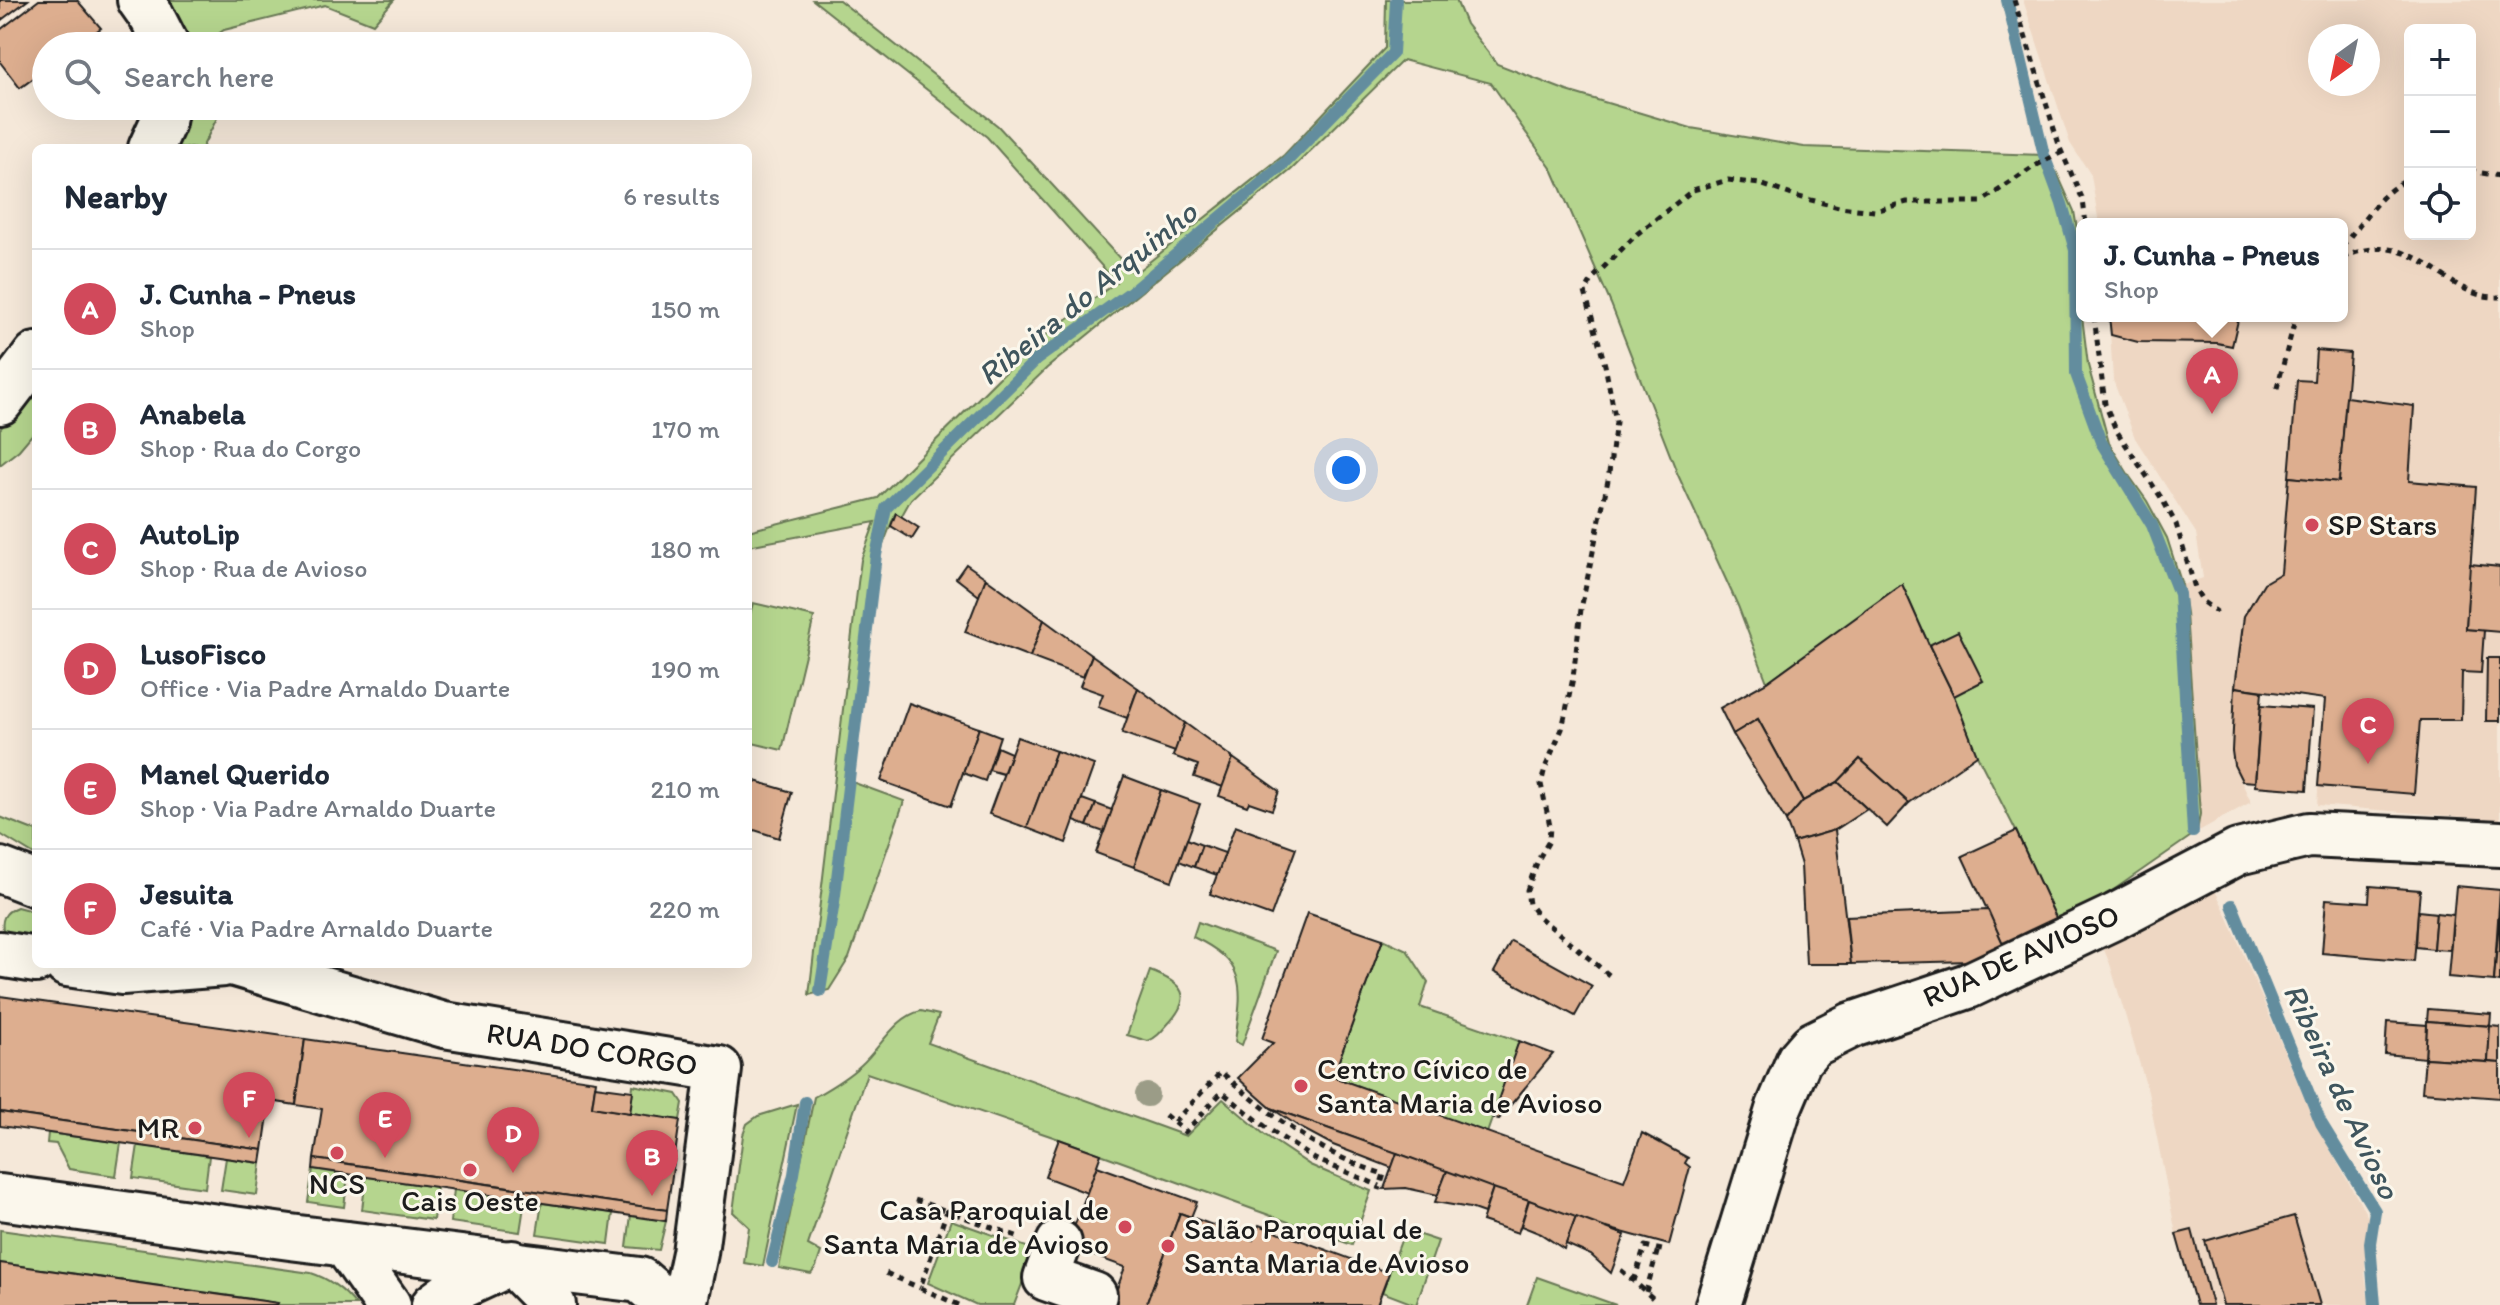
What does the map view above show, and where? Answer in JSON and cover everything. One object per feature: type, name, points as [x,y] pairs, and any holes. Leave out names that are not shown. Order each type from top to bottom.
[{"type":"street","points":[[140,0],[160,32]]},
{"type":"street","points":[[153,144],[163,120]]},
{"type":"street","points":[[0,402],[32,360]]},
{"type":"street","name":"RUA DE AVIOSO","points":[[1718,1305],[1779,1107],[1799,1060],[1812,1045],[1852,1025],[1968,986],[2251,848],[2309,835],[2500,844]]},
{"type":"street","points":[[0,870],[32,882]]},
{"type":"street","points":[[0,954],[32,959]]},
{"type":"street","points":[[94,968],[122,972],[173,968]]},
{"type":"street","name":"RUA DO CORGO","points":[[249,968],[444,1025],[719,1069],[695,1253],[684,1305]]},
{"type":"street","points":[[0,1197],[640,1280],[669,1305]]},
{"type":"street","points":[[1044,1242],[1046,1278],[1094,1295],[1090,1305]]},
{"type":"street","points":[[345,1244],[388,1305]]},
{"type":"street","points":[[434,1305],[457,1288],[512,1263]]},
{"type":"street","points":[[512,1263],[553,1305]]},
{"type":"path","points":[[2014,0],[2039,88],[2083,200],[2085,218]]},
{"type":"path","points":[[1609,975],[1538,916],[1529,904],[1527,890],[1549,841],[1550,826],[1541,784],[1562,729],[1573,678],[1581,609],[1608,480],[1616,422],[1605,365],[1585,292],[1594,277],[1637,234],[1693,190],[1728,180],[1760,184],[1839,207],[1875,211],[1907,202],[1981,202],[2062,152]]},
{"type":"path","points":[[2476,172],[2500,176]]},
{"type":"path","points":[[2348,239],[2379,200],[2404,182]]},
{"type":"path","points":[[2348,255],[2357,251],[2390,249],[2418,258],[2458,285],[2485,298],[2500,297]]},
{"type":"path","points":[[2095,322],[2105,404],[2116,430],[2176,524],[2195,588],[2203,602],[2217,612]]},
{"type":"path","points":[[2277,388],[2294,322]]},
{"type":"path","points":[[1165,1115],[1185,1132],[1222,1092],[1267,1128],[1315,1159],[1380,1188],[1384,1174],[1304,1139],[1250,1099],[1221,1072],[1174,1122]]},
{"type":"path","points":[[915,1200],[1044,1242]]},
{"type":"path","points":[[920,1288],[947,1211]]},
{"type":"path","points":[[1634,1281],[1645,1246],[1666,1251]]},
{"type":"path","points":[[1646,1292],[1658,1249]]},
{"type":"path","points":[[1621,1270],[1655,1300]]},
{"type":"path","points":[[886,1273],[959,1305]]},
{"type":"shaded area","points":[[2023,0],[2500,0],[2500,820],[2317,805],[2325,699],[2236,687],[2234,766],[2251,802],[2197,832],[2200,814],[2182,585],[2203,578],[2196,533],[2135,438],[2113,380],[2109,322],[2348,322],[2348,218],[2098,218],[2091,175],[2070,143]]},
{"type":"shaded area","points":[[2206,872],[2313,1119],[2369,1219],[2365,1274],[2369,1305],[2196,1305],[2176,1234],[2148,1092],[2110,964],[2096,931]]},
{"type":"green space","points":[[151,0],[394,0],[373,24],[325,5],[221,32],[169,32]]},
{"type":"green space","points":[[813,0],[839,0],[998,126],[1134,274],[1284,155],[1385,48],[1386,0],[1456,0],[1466,24],[1497,64],[1567,91],[1691,128],[1804,147],[2044,155],[2057,173],[2074,211],[2076,322],[2083,322],[2088,365],[2109,443],[2167,538],[2182,585],[2200,814],[2197,832],[2086,909],[2058,922],[1977,755],[1954,696],[1983,681],[1929,645],[1902,585],[1767,682],[1738,606],[1678,475],[1611,304],[1553,171],[1491,83],[1403,60],[1291,170],[1047,368],[911,499],[901,517],[895,514],[878,563],[852,782],[904,801],[849,958],[829,990],[809,995],[861,560],[875,522],[752,545],[752,530],[878,498],[1029,348],[1116,282],[987,137]]},
{"type":"green space","points":[[178,120],[216,120],[204,144],[169,144]]},
{"type":"green space","points":[[32,393],[32,435],[0,465],[0,429]]},
{"type":"green space","points":[[753,603],[814,617],[782,750],[752,743]]},
{"type":"green space","points":[[0,817],[32,829],[32,854],[0,834]]},
{"type":"green space","points":[[17,907],[32,911],[32,944],[4,934],[4,917]]},
{"type":"green space","points":[[1198,922],[1276,951],[1242,1045],[1235,1042],[1240,992],[1238,979],[1224,957],[1193,937]]},
{"type":"green space","points":[[1383,939],[1407,950],[1428,982],[1420,1007],[1519,1041],[1487,1133],[1333,1077]]},
{"type":"green space","points":[[1150,971],[1171,980],[1183,998],[1176,1015],[1148,1041],[1127,1035]]},
{"type":"green space","points":[[921,1011],[939,1015],[928,1043],[1186,1136],[1223,1099],[1265,1135],[1310,1165],[1371,1191],[1352,1245],[867,1073],[808,1245],[821,1252],[816,1267],[811,1274],[779,1268],[814,1097],[856,1070],[896,1026]]},
{"type":"green space","points":[[633,1085],[677,1094],[683,1103],[680,1120],[630,1113]]},
{"type":"green space","points":[[797,1104],[763,1266],[744,1263],[749,1227],[733,1212],[743,1135],[747,1124],[758,1116]]},
{"type":"green space","points":[[48,1133],[121,1143],[116,1176],[69,1169],[56,1144],[47,1143]]},
{"type":"green space","points":[[138,1145],[209,1156],[205,1188],[133,1178]]},
{"type":"green space","points":[[226,1158],[261,1163],[257,1195],[221,1190]]},
{"type":"green space","points":[[313,1169],[348,1175],[344,1207],[308,1202]]},
{"type":"green space","points":[[366,1177],[437,1187],[433,1220],[362,1210]]},
{"type":"green space","points":[[454,1190],[525,1200],[520,1232],[450,1222]]},
{"type":"green space","points":[[542,1203],[613,1213],[609,1244],[537,1234]]},
{"type":"green space","points":[[631,1215],[666,1221],[659,1250],[627,1247]]},
{"type":"green space","points":[[951,1220],[1035,1250],[1014,1305],[977,1305],[928,1283]]},
{"type":"green space","points":[[0,1230],[311,1273],[336,1286],[356,1305],[277,1305],[0,1263]]},
{"type":"green space","points":[[1405,1230],[1438,1241],[1416,1305],[1382,1292]]},
{"type":"green space","points":[[1537,1277],[1616,1305],[1527,1305]]},
{"type":"building","points":[[0,0],[28,0],[0,21]]},
{"type":"building","points":[[39,0],[77,0],[101,28],[95,32],[32,32],[32,79],[20,88],[0,62],[0,30]]},
{"type":"building","points":[[2110,322],[2238,322],[2232,346],[2138,342],[2111,335]]},
{"type":"building","points":[[2316,350],[2350,353],[2339,482],[2289,477],[2297,380],[2314,381]]},
{"type":"building","points":[[2346,397],[2414,406],[2409,481],[2476,487],[2466,629],[2484,630],[2481,673],[2462,672],[2461,720],[2420,720],[2414,794],[2318,786],[2325,699],[2235,687],[2244,616],[2264,583],[2281,573],[2289,477],[2339,482]]},
{"type":"building","points":[[896,513],[919,528],[912,539],[891,526]]},
{"type":"building","points":[[966,564],[986,578],[979,596],[956,578]]},
{"type":"building","points":[[2470,564],[2500,567],[2500,632],[2466,629]]},
{"type":"building","points":[[986,578],[1044,620],[1030,657],[965,632]]},
{"type":"building","points":[[1902,584],[1954,696],[1977,755],[1909,803],[1860,759],[1838,782],[1803,801],[1758,719],[1733,734],[1720,708],[1767,682]]},
{"type":"building","points":[[1044,620],[1092,655],[1083,677],[1030,657]]},
{"type":"building","points":[[1958,631],[1983,681],[1954,696],[1929,645]]},
{"type":"building","points":[[1092,655],[1138,688],[1127,718],[1098,707],[1103,694],[1080,686]]},
{"type":"building","points":[[2487,658],[2500,658],[2500,721],[2486,721]]},
{"type":"building","points":[[2235,687],[2262,691],[2255,782],[2242,781],[2234,765]]},
{"type":"building","points":[[1138,688],[1185,723],[1175,752],[1122,733]]},
{"type":"building","points":[[909,703],[979,728],[951,806],[881,781]]},
{"type":"building","points":[[2261,705],[2313,709],[2307,790],[2255,786]]},
{"type":"building","points":[[1758,719],[1803,801],[1786,821],[1733,734]]},
{"type":"building","points":[[1185,723],[1233,758],[1223,787],[1194,777],[1198,765],[1173,756]]},
{"type":"building","points":[[979,728],[1000,736],[985,781],[963,773]]},
{"type":"building","points":[[1017,737],[1056,751],[1027,828],[989,814]]},
{"type":"building","points":[[997,747],[1011,753],[1003,774],[989,770]]},
{"type":"building","points":[[1056,751],[1094,765],[1066,843],[1027,828]]},
{"type":"building","points":[[1233,758],[1279,791],[1272,810],[1249,802],[1247,806],[1219,796]]},
{"type":"building","points":[[1860,759],[1909,803],[1887,827],[1838,782]]},
{"type":"building","points":[[1124,776],[1161,790],[1134,867],[1096,853]]},
{"type":"building","points":[[752,780],[792,792],[779,838],[752,829]]},
{"type":"building","points":[[1838,782],[1867,809],[1835,830],[1794,842],[1786,821],[1803,801]]},
{"type":"building","points":[[1161,790],[1200,804],[1172,881],[1134,867]]},
{"type":"building","points":[[1082,799],[1096,804],[1087,826],[1074,821]]},
{"type":"building","points":[[1096,804],[1112,810],[1104,832],[1087,826]]},
{"type":"building","points":[[1235,826],[1296,848],[1271,916],[1210,894]]},
{"type":"building","points":[[1835,830],[1851,964],[1806,964],[1801,865],[1794,842]]},
{"type":"building","points":[[2016,831],[2058,922],[2004,946],[1962,856]]},
{"type":"building","points":[[1187,839],[1202,845],[1194,867],[1179,861]]},
{"type":"building","points":[[1202,845],[1225,853],[1217,875],[1194,867]]},
{"type":"building","points":[[2370,886],[2420,890],[2414,961],[2322,953],[2326,899],[2369,902]]},
{"type":"building","points":[[2456,886],[2500,890],[2494,981],[2448,977]]},
{"type":"building","points":[[2500,908],[2500,982],[2494,981]]},
{"type":"building","points":[[1988,910],[2004,946],[1972,961],[1851,964],[1846,916]]},
{"type":"building","points":[[2418,911],[2436,913],[2433,949],[2416,947]]},
{"type":"building","name":"Centro Cívico de Santa Maria de Avioso","points":[[1307,913],[1383,939],[1333,1077],[1624,1181],[1642,1133],[1688,1158],[1685,1163],[1690,1167],[1669,1245],[1607,1228],[1601,1245],[1549,1218],[1492,1196],[1406,1177],[1413,1159],[1271,1108],[1254,1093],[1238,1078],[1273,1043],[1262,1039]]},
{"type":"building","points":[[2436,913],[2453,915],[2450,950],[2433,949]]},
{"type":"building","points":[[1511,941],[1592,986],[1575,1016],[1494,972]]},
{"type":"building","points":[[0,996],[305,1039],[296,1105],[270,1101],[263,1150],[0,1112]]},
{"type":"building","points":[[2428,1009],[2491,1014],[2490,1026],[2427,1021]]},
{"type":"building","points":[[2427,1021],[2490,1026],[2488,1062],[2425,1058]]},
{"type":"building","points":[[2387,1022],[2427,1025],[2425,1058],[2385,1054]]},
{"type":"building","points":[[2490,1026],[2500,1027],[2500,1063],[2488,1062]]},
{"type":"building","points":[[305,1039],[596,1081],[592,1107],[680,1120],[667,1210],[314,1159],[322,1109],[296,1105]]},
{"type":"building","points":[[1519,1041],[1553,1054],[1499,1119],[1492,1117]]},
{"type":"building","points":[[2425,1058],[2500,1063],[2500,1098],[2422,1092]]},
{"type":"building","points":[[595,1086],[633,1091],[630,1113],[592,1107]]},
{"type":"building","points":[[1271,1108],[1397,1153],[1392,1168],[1333,1145]]},
{"type":"building","points":[[0,1112],[263,1150],[261,1163],[0,1126]]},
{"type":"building","points":[[1059,1139],[1101,1154],[1087,1193],[1045,1177]]},
{"type":"building","points":[[1397,1153],[1447,1171],[1438,1195],[1406,1188],[1384,1189]]},
{"type":"building","points":[[314,1159],[667,1210],[666,1221],[313,1169]]},
{"type":"building","name":"Casa Paroquial de Santa Maria de Avioso","points":[[1097,1166],[1197,1202],[1191,1217],[1180,1213],[1146,1305],[1111,1305],[1125,1267],[1067,1246]]},
{"type":"building","points":[[1447,1171],[1493,1188],[1484,1213],[1435,1202]]},
{"type":"building","points":[[1493,1188],[1529,1200],[1518,1233],[1482,1221]]},
{"type":"building","points":[[1529,1200],[1576,1217],[1564,1249],[1521,1226]]},
{"type":"building","points":[[1180,1213],[1253,1240],[1259,1225],[1389,1273],[1377,1305],[1146,1305]]},
{"type":"building","points":[[2294,1216],[2320,1305],[2223,1305],[2205,1241]]},
{"type":"building","points":[[1576,1217],[1625,1235],[1611,1273],[1591,1255],[1566,1244]]},
{"type":"building","points":[[2192,1230],[2212,1305],[2196,1305],[2176,1234]]},
{"type":"building","points":[[0,1263],[278,1303],[0,1305]]},
{"type":"waterway","name":"Ribeira do Arquinho","points":[[820,991],[835,895],[876,555],[886,508],[1036,360],[1136,288],[1284,164],[1393,53],[1396,0]]},
{"type":"waterway","name":"Ribeira de Avioso","points":[[2007,0],[2044,155],[2075,250],[2076,374],[2101,442],[2152,525],[2179,594],[2193,832]]},
{"type":"waterway","name":"Ribeira de Avioso","points":[[2232,905],[2321,1123],[2375,1211],[2370,1243],[2375,1305]]},
{"type":"waterway","name":"Ribeira do Arquinho","points":[[772,1262],[794,1174],[805,1102]]},
{"type":"place","name":"J. Cunha - Pneus","points":[[2212,414]]},
{"type":"place","name":"SP Stars","points":[[2312,525]]},
{"type":"place","name":"AutoLip","points":[[2368,764]]},
{"type":"place","name":"Centro Cívico de Santa Maria de Avioso","points":[[1301,1086]]},
{"type":"place","name":"MR","points":[[195,1128]]},
{"type":"place","name":"Jesuita","points":[[249,1138]]},
{"type":"place","name":"NCS","points":[[337,1153]]},
{"type":"place","name":"Manel Querido","points":[[385,1158]]},
{"type":"place","name":"Cais Oeste","points":[[470,1170]]},
{"type":"place","name":"LusoFisco","points":[[513,1173]]},
{"type":"place","name":"Anabela","points":[[652,1196]]},
{"type":"place","name":"Casa Paroquial de Santa Maria de Avioso","points":[[1125,1227]]},
{"type":"place","name":"Salão Paroquial de Santa Maria de Avioso","points":[[1168,1246]]}]
